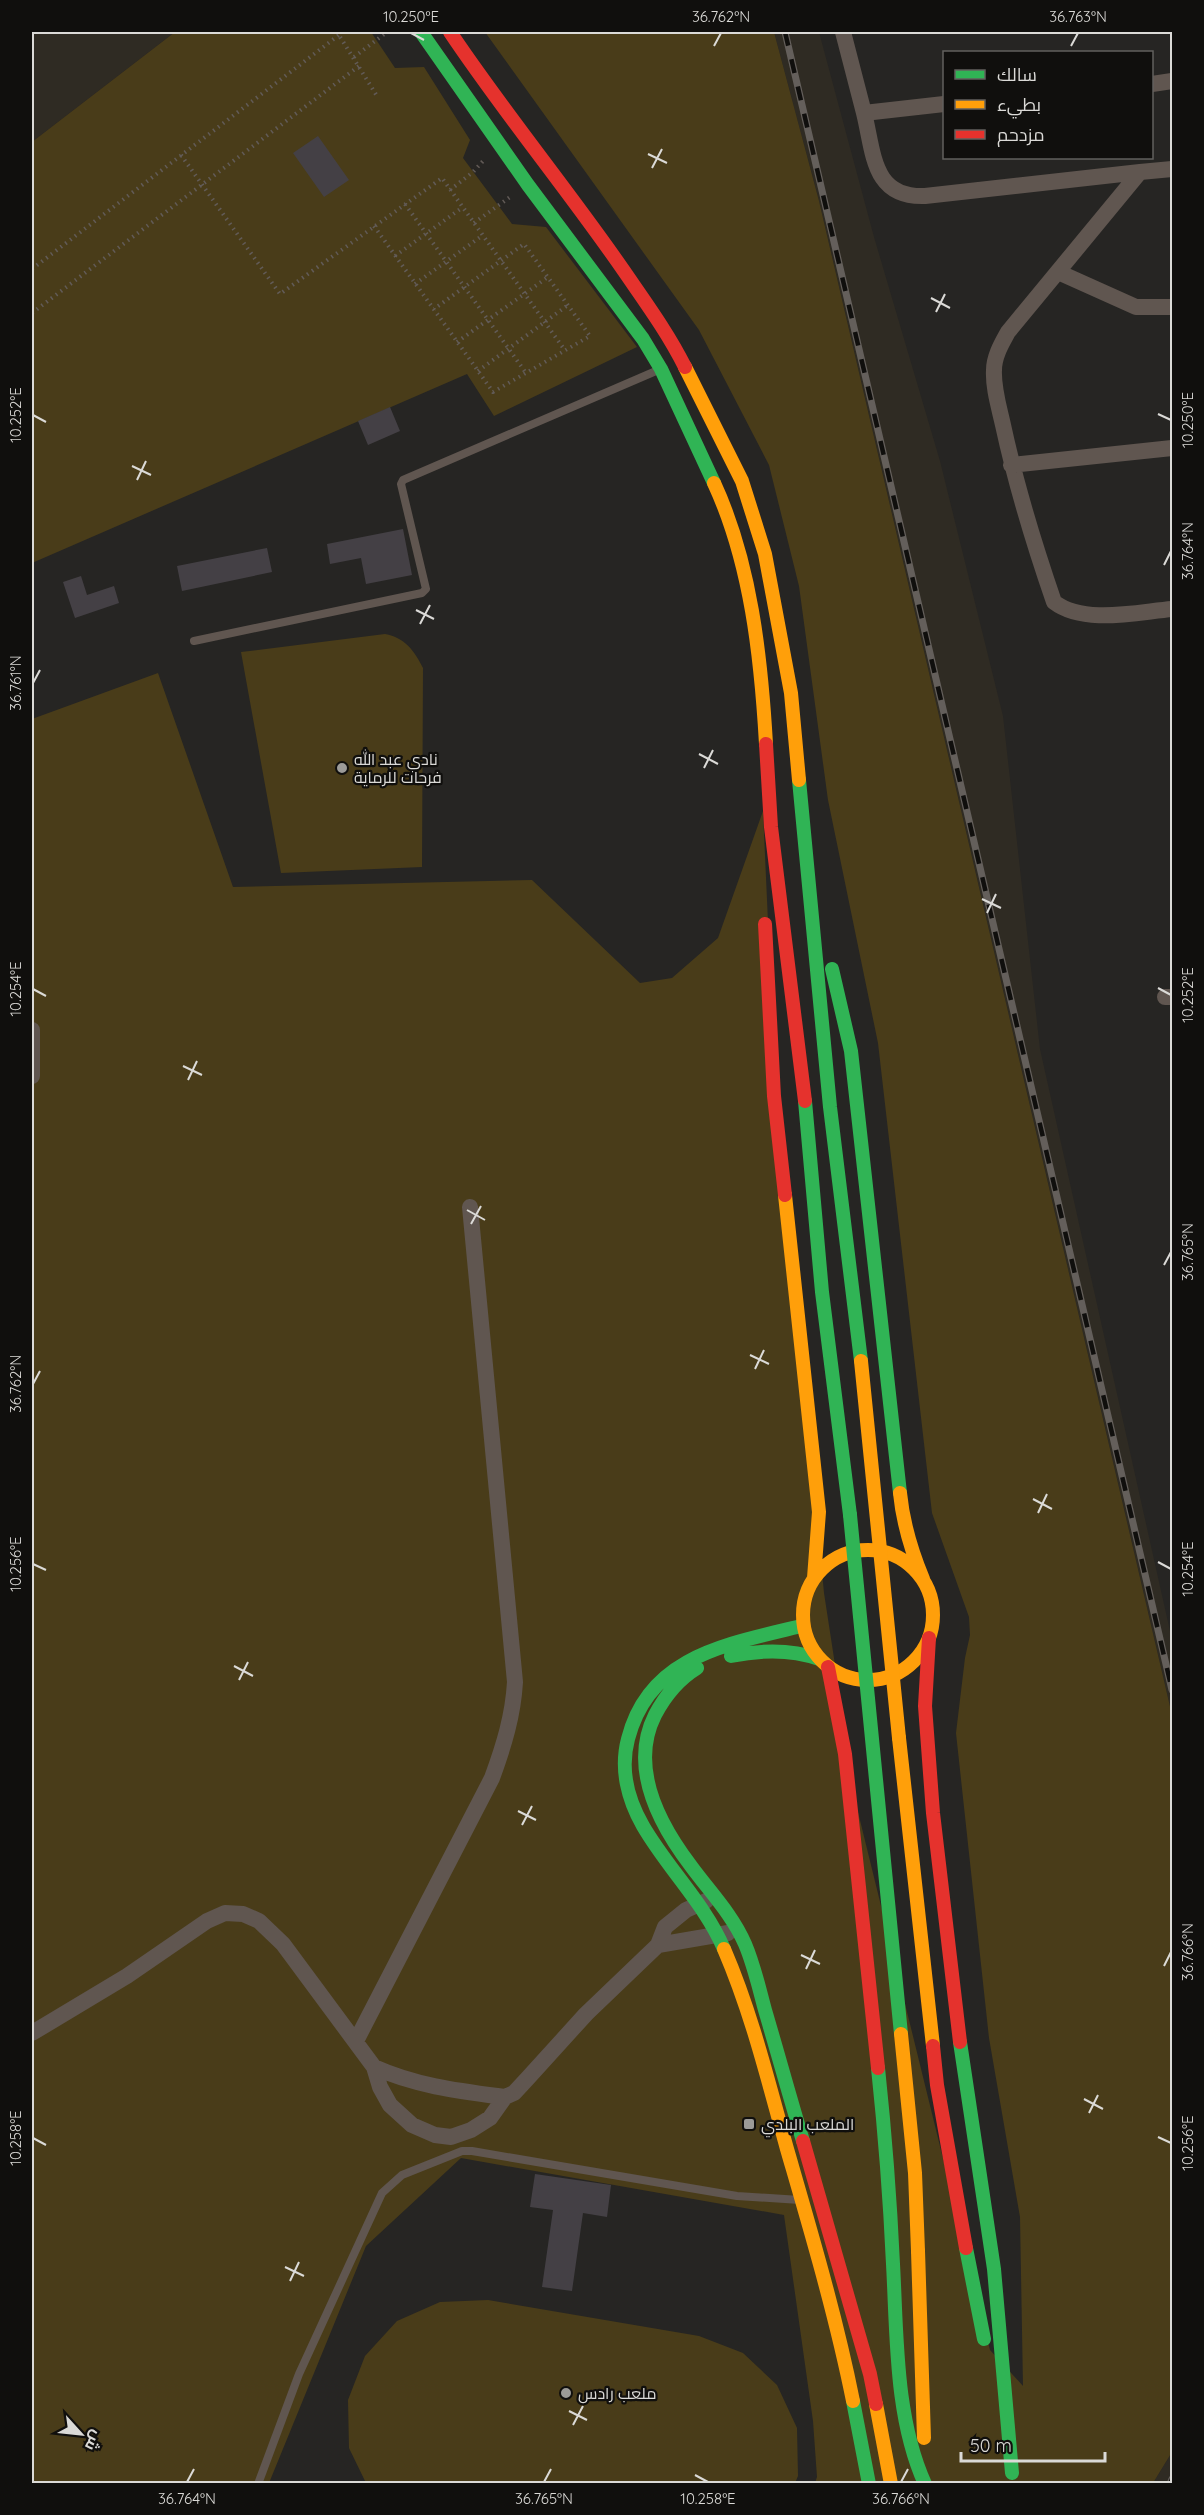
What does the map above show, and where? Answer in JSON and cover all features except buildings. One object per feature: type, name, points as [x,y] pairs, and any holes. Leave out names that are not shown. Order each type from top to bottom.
[{"type":"main road","points":[[421,32],[528,185],[643,339],[661,369],[717,490],[736,539],[750,603],[764,707],[771,827],[806,1109],[822,1292],[850,1515],[915,2173],[925,2484]]},
{"type":"main road","points":[[450,32],[488,89],[603,241],[673,342],[742,481],[765,554],[791,693],[830,1107],[861,1361],[900,1750],[937,2085],[1012,2478]]},
{"type":"main road","points":[[763,887],[771,827]]},
{"type":"main road","points":[[807,862],[851,1051],[903,1522],[909,1549],[931,1598],[933,1618],[929,1638],[925,1706],[933,1814],[967,2100],[994,2269],[1012,2478]]},
{"type":"main road","points":[[764,910],[774,1096],[819,1512],[814,1578]]},
{"type":"main road","points":[[923,1579],[908,1563],[890,1553],[869,1550],[848,1553],[829,1563],[814,1578],[804,1599],[803,1623],[808,1642],[824,1663],[845,1754],[888,2164],[899,2378],[915,2462],[925,2484]]},
{"type":"main road","points":[[803,1623],[801,1626],[710,1649],[684,1661],[662,1677],[636,1713],[630,1730],[625,1753],[627,1782],[650,1837],[718,1935],[741,1993],[802,2200],[846,2366],[869,2484]]},
{"type":"main road","points":[[891,2484],[870,2374],[748,1951],[739,1931],[717,1897],[687,1861],[658,1815],[649,1791],[644,1758],[646,1739],[652,1721],[676,1685],[693,1670],[751,1652],[811,1655],[850,1678],[874,1681],[897,1674],[917,1659],[929,1638]]},
{"type":"street","points":[[843,32],[880,176],[889,187],[909,197],[1173,169]]},
{"type":"street","points":[[1153,84],[1173,81]]},
{"type":"street","points":[[864,113],[943,105]]},
{"type":"street","points":[[1140,172],[1008,332],[1000,347],[994,368],[995,386],[1011,465],[1054,602],[1073,613],[1095,616],[1173,609]]},
{"type":"street","points":[[1058,272],[1136,307],[1173,307]]},
{"type":"street","points":[[1011,465],[1173,448]]},
{"type":"street","points":[[32,1030],[32,1076]]},
{"type":"street","points":[[356,2041],[492,1778],[508,1735],[513,1708],[515,1682],[470,1207]]},
{"type":"street","points":[[32,2033],[127,1976],[207,1921],[225,1913],[243,1914],[259,1921],[284,1944],[374,2067],[380,2087],[390,2104],[412,2125],[435,2135],[451,2138],[471,2130],[490,2118],[505,2097],[521,2086],[610,1988],[658,1946],[665,1927],[686,1910],[717,1897]]},
{"type":"street","points":[[658,1946],[739,1931]]},
{"type":"street","points":[[374,2067],[400,2078],[426,2085],[505,2097]]},
{"type":"lane","points":[[194,641],[422,593],[426,589],[401,484],[404,480],[661,369]]},
{"type":"lane","points":[[258,2484],[299,2374],[382,2193],[402,2175],[462,2151],[472,2151],[737,2196],[819,2199]]},
{"type":"path","points":[[354,57],[387,32]]},
{"type":"path","points":[[32,269],[338,33],[377,96]]},
{"type":"path","points":[[32,313],[359,66]]},
{"type":"path","points":[[450,190],[474,172],[500,142]]},
{"type":"path","points":[[181,155],[280,294],[442,178],[564,349]]},
{"type":"path","points":[[474,223],[528,185]]},
{"type":"path","points":[[405,204],[526,373]]},
{"type":"path","points":[[395,255],[463,207]]},
{"type":"path","points":[[374,226],[493,392],[590,336],[524,244],[434,309]]},
{"type":"path","points":[[416,284],[483,235]]},
{"type":"path","points":[[457,342],[548,277]]},
{"type":"path","points":[[478,371],[568,305]]},
{"type":"shaded area","points":[[32,32],[175,32],[32,142]]},
{"type":"shaded area","points":[[175,32],[371,32],[395,68],[424,67],[470,140],[463,158],[512,224],[546,227],[637,347],[494,416],[467,374],[32,563],[32,142]]},
{"type":"shaded area","points":[[485,32],[774,32],[819,201],[1172,1715],[1172,2452],[1153,2483],[815,2483],[817,2477],[813,2421],[784,2215],[461,2158],[366,2246],[269,2483],[32,2484],[32,719],[158,673],[233,887],[532,880],[640,983],[672,978],[718,938],[763,811],[774,1055],[824,1593],[857,1808],[990,2350],[1023,2386],[1020,2217],[989,2038],[956,1733],[970,1635],[969,1617],[932,1513],[878,1043],[828,800],[799,586],[769,465],[699,330]]},
{"type":"shaded area","points":[[774,32],[819,32],[874,237],[940,461],[1003,716],[1040,1049],[1172,1640],[1172,1715],[819,201]]},
{"type":"shaded area","name":"نادي عبد الله فرحات للرماية","points":[[385,634],[398,638],[408,646],[423,668],[422,867],[281,873],[241,652]]},
{"type":"shaded area","name":"ملعب رادس","points":[[488,2300],[699,2336],[743,2353],[777,2385],[797,2428],[798,2476],[795,2483],[366,2483],[349,2448],[348,2400],[365,2356],[397,2321],[440,2302]]},
{"type":"shaded area","points":[[1172,2452],[1172,2483],[1153,2483]]},
{"type":"railway","points":[[785,32],[1172,1690]]},
{"type":"railway","points":[[1170,2484],[1172,2479]]},
{"type":"traffic: fast","points":[[421,32],[528,185],[643,339],[661,369],[714,483]]},
{"type":"traffic: fast","points":[[799,780],[830,1107],[861,1361]]},
{"type":"traffic: fast","points":[[832,969],[851,1051],[900,1493]]},
{"type":"traffic: fast","points":[[805,1101],[822,1292],[850,1515]]},
{"type":"traffic: fast","points":[[850,1515],[901,2034]]},
{"type":"traffic: fast","points":[[724,1949],[707,1917],[653,1842],[633,1806],[625,1773],[628,1739],[639,1711],[654,1688],[673,1671],[695,1658],[720,1648],[801,1626],[803,1623]]},
{"type":"traffic: fast","points":[[731,1656],[775,1652],[798,1653],[819,1659]]},
{"type":"traffic: fast","points":[[697,1668],[673,1688],[655,1715],[648,1735],[645,1755],[651,1794],[679,1850],[727,1913],[745,1944],[754,1968],[803,2141]]},
{"type":"traffic: fast","points":[[960,2042],[994,2269],[1012,2473]]},
{"type":"traffic: fast","points":[[878,2068],[889,2191],[899,2376],[908,2432],[925,2484]]},
{"type":"traffic: fast","points":[[966,2248],[984,2339]]},
{"type":"traffic: fast","points":[[853,2401],[869,2484]]},
{"type":"traffic: slow","points":[[685,367],[742,481],[765,554],[791,693],[799,780]]},
{"type":"traffic: slow","points":[[714,483],[737,545],[752,611],[761,678],[766,744]]},
{"type":"traffic: slow","points":[[785,1195],[819,1512],[814,1578]]},
{"type":"traffic: slow","points":[[861,1361],[899,1738]]},
{"type":"traffic: slow","points":[[900,1493],[908,1537],[923,1579]]},
{"type":"traffic: slow","points":[[868,1550],[893,1555],[914,1569],[928,1590],[933,1615],[928,1640],[914,1661],[893,1675],[868,1680],[843,1675],[822,1661],[808,1640],[803,1615],[808,1590],[822,1569],[843,1555],[868,1550]]},
{"type":"traffic: slow","points":[[899,1738],[933,2046]]},
{"type":"traffic: slow","points":[[724,1949],[743,1998],[766,2073],[823,2274],[853,2401]]},
{"type":"traffic: slow","points":[[901,2034],[915,2173],[918,2251]]},
{"type":"traffic: slow","points":[[918,2251],[924,2438]]},
{"type":"traffic: slow","points":[[876,2404],[891,2484]]},
{"type":"traffic: jam","points":[[450,32],[624,271],[664,330],[685,367]]},
{"type":"traffic: jam","points":[[766,744],[771,827],[805,1101]]},
{"type":"traffic: jam","points":[[765,924],[774,1096],[785,1195]]},
{"type":"traffic: jam","points":[[929,1638],[925,1706],[933,1813],[960,2042]]},
{"type":"traffic: jam","points":[[828,1667],[845,1754],[878,2068]]},
{"type":"traffic: jam","points":[[933,2046],[937,2085],[966,2248]]},
{"type":"traffic: jam","points":[[803,2141],[870,2374],[876,2404]]},
{"type":"place","name":"نادي عبد الله فرحات للرماية","points":[[342,768]]},
{"type":"place","name":"الملعب البلدي","points":[[749,2124]]},
{"type":"place","name":"ملعب رادس","points":[[566,2393]]}]
